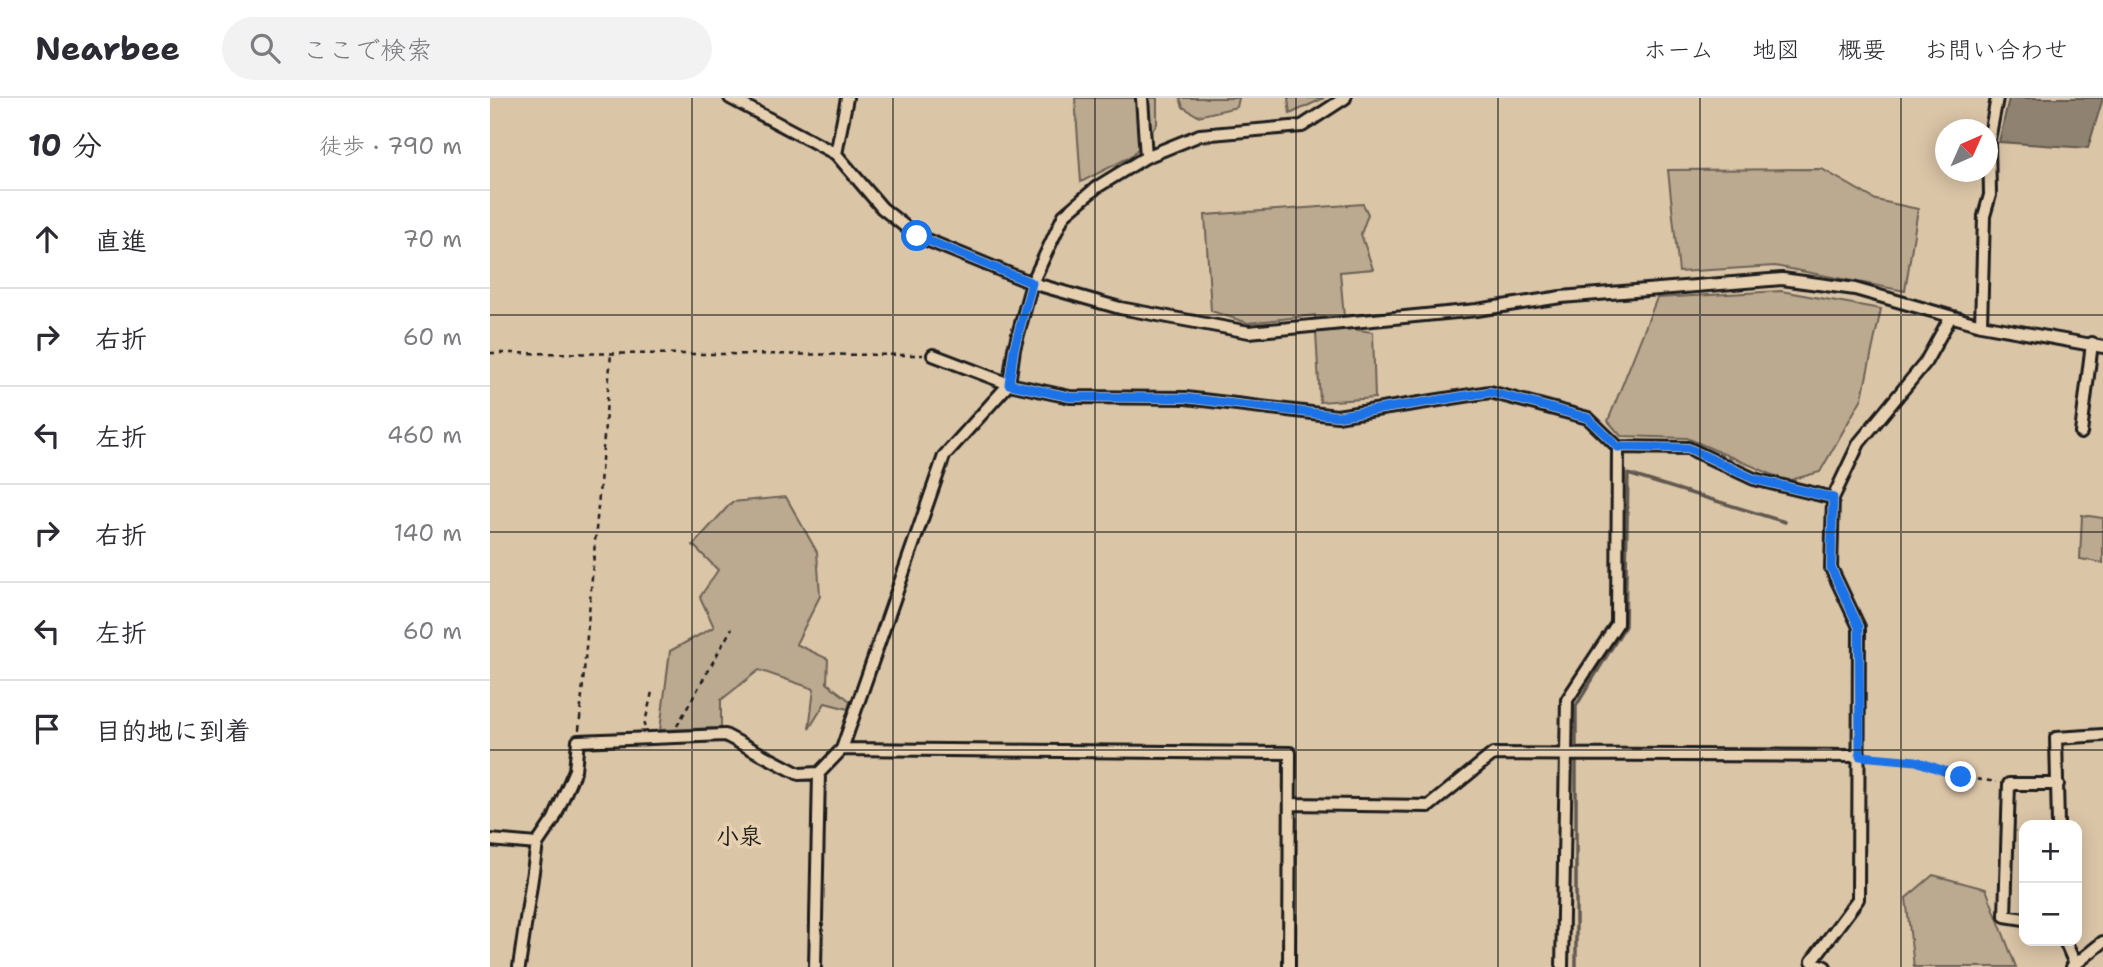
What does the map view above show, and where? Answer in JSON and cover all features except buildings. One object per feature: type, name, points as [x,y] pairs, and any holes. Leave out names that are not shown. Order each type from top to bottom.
[{"type":"street","points":[[730,98],[836,154],[882,208],[917,236],[1032,283],[1119,308],[1249,332],[1477,310],[1561,297],[1782,279],[1855,289],[1950,318],[2098,345],[2081,433]]},
{"type":"street","points":[[836,154],[847,98]]},
{"type":"street","points":[[1142,98],[1146,157]]},
{"type":"street","points":[[815,967],[819,773],[842,749],[944,456],[1009,384],[1014,349],[1032,283],[1064,215],[1097,187],[1146,157],[1200,135],[1302,126],[1345,98]]},
{"type":"street","points":[[1981,325],[1984,216],[1990,195],[1989,141],[1997,98]]},
{"type":"street","points":[[1825,967],[1812,961],[1858,899],[1859,627],[1831,568],[1833,498],[1859,443],[1925,363],[1950,318]]},
{"type":"street","points":[[933,355],[1009,384],[1070,397],[1185,398],[1337,416],[1490,392],[1588,418],[1618,447],[1688,448],[1754,479],[1833,498]]},
{"type":"street","points":[[1562,967],[1567,700],[1617,624],[1618,447]]},
{"type":"street","points":[[519,967],[537,844],[554,819],[575,770],[578,741],[725,736],[799,774],[819,773]]},
{"type":"street","points":[[2058,820],[2056,738],[2103,736]]},
{"type":"street","points":[[842,749],[1290,753],[1289,967]]},
{"type":"street","points":[[1290,804],[1429,806],[1493,754],[1564,757],[1860,756]]},
{"type":"street","points":[[2019,918],[2005,916],[2009,784],[2058,784]]},
{"type":"street","points":[[490,840],[537,844]]},
{"type":"street","points":[[2067,946],[2073,966],[2103,942]]},
{"type":"path","points":[[490,353],[933,355]]},
{"type":"path","points":[[578,741],[611,354]]},
{"type":"path","points":[[670,737],[732,628]]},
{"type":"path","points":[[641,738],[652,692]]},
{"type":"path","points":[[1860,756],[1916,761],[1961,777],[2009,784]]},
{"type":"shaded area","points":[[1075,98],[1157,98],[1157,124],[1132,156],[1081,182]]},
{"type":"shaded area","points":[[1180,98],[1239,98],[1237,107],[1198,116],[1183,107]]},
{"type":"shaded area","points":[[1288,98],[1324,98],[1290,114]]},
{"type":"shaded area","points":[[2009,98],[2103,98],[2088,148],[1999,142]]},
{"type":"shaded area","points":[[1822,169],[1876,200],[1918,209],[1905,291],[1775,266],[1679,272],[1668,170]]},
{"type":"shaded area","points":[[1363,204],[1368,214],[1361,234],[1373,269],[1340,272],[1345,328],[1373,332],[1375,398],[1320,402],[1315,315],[1248,323],[1211,311],[1205,215]]},
{"type":"shaded area","points":[[1781,291],[1881,309],[1862,398],[1820,472],[1787,481],[1687,438],[1621,436],[1608,421],[1657,298]]},
{"type":"shaded area","points":[[786,497],[817,552],[820,596],[796,644],[828,659],[827,683],[850,701],[848,709],[825,703],[809,729],[814,689],[759,670],[721,700],[721,728],[660,730],[670,651],[714,627],[700,597],[718,570],[693,545],[732,502]]},
{"type":"shaded area","points":[[2082,515],[2103,518],[2103,563],[2080,559]]},
{"type":"shaded area","points":[[1933,875],[1986,889],[2016,967],[1914,967],[1906,898]]},
{"type":"waterway","points":[[1576,967],[1576,706],[1625,626],[1628,474],[1785,522]]},
{"type":"district","name":"小泉","points":[[739,836]]},
{"type":"route","points":[[917,236],[1032,283],[1014,349],[1009,384],[1070,397],[1185,398],[1337,416],[1490,392],[1588,418],[1618,447],[1688,448],[1754,479],[1833,498],[1831,568],[1859,627],[1860,756],[1916,761],[1961,777]]}]
